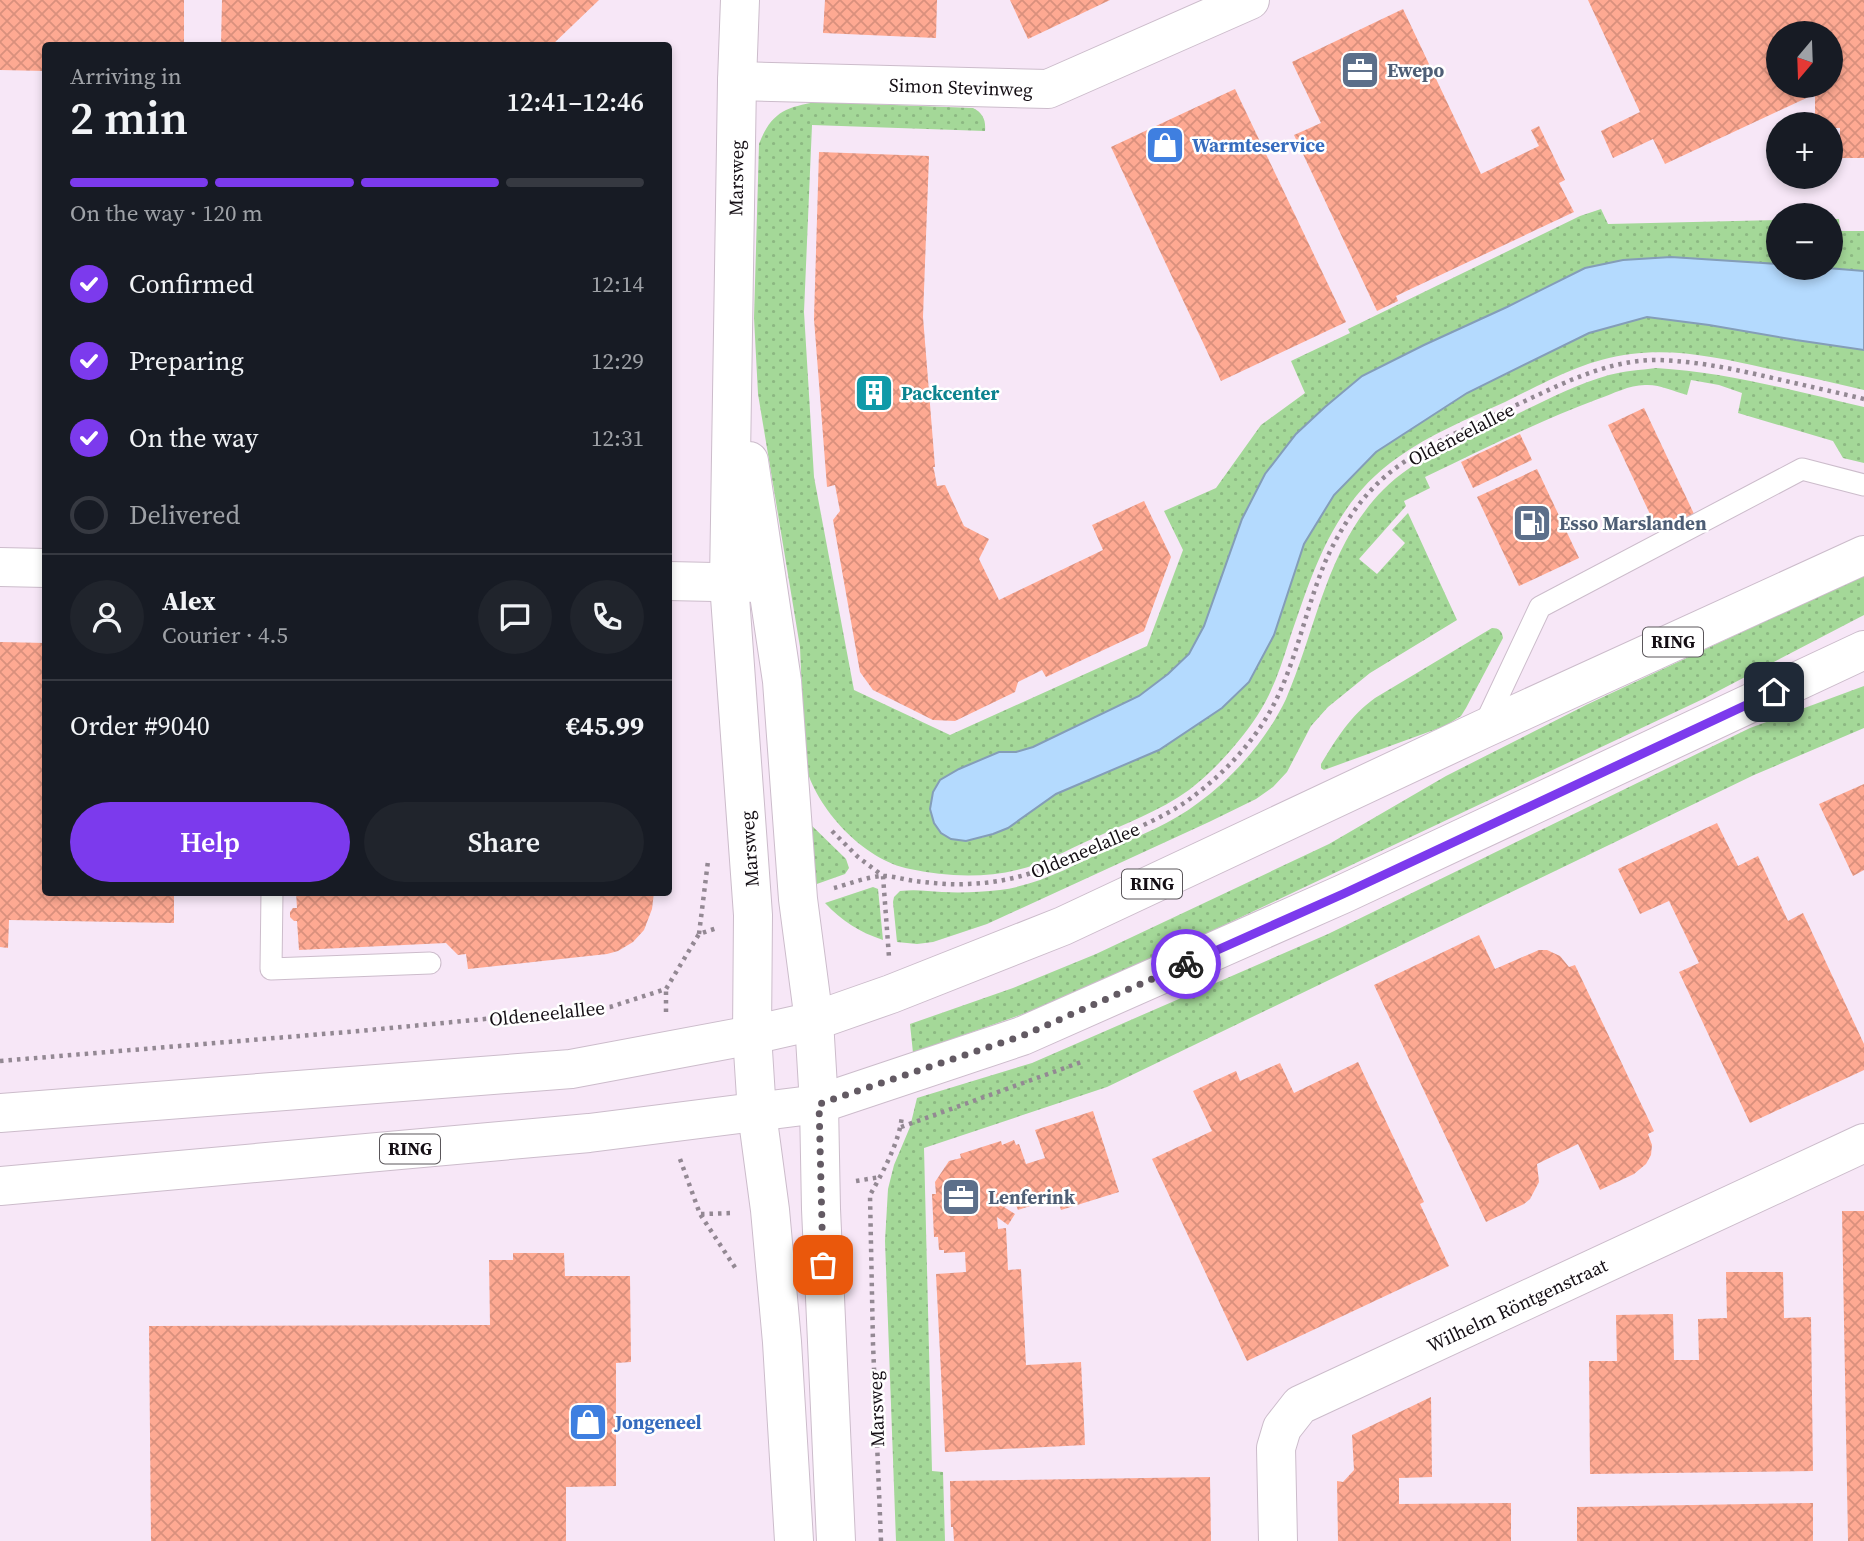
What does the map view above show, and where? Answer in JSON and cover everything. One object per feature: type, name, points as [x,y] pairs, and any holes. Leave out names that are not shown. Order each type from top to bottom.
[{"type":"street","name":"Marsweg","points":[[740,0],[729,583],[753,915],[752,1035],[757,1113],[770,1210],[782,1342],[794,1541]]},
{"type":"street","name":"Simon Stevinweg","points":[[737,80],[1048,89],[1250,0]]},
{"type":"street","name":"Marsweg","points":[[733,355],[782,681],[798,900],[814,1021],[836,1541]]},
{"type":"street","name":"RING","points":[[0,1113],[571,1069],[814,1021],[891,994],[1063,926],[1483,729],[1864,555]]},
{"type":"street","points":[[0,567],[42,568]]},
{"type":"street","points":[[672,581],[768,583]]},
{"type":"street","name":"RING","points":[[0,1186],[589,1133],[819,1104],[1022,1036],[1343,894],[1864,650]]},
{"type":"street","name":"Wilhelm Röntgenstraat","points":[[1278,1541],[1276,1448],[1282,1428],[1300,1405],[1864,1143]]},
{"type":"lane","points":[[1483,729],[1540,607],[1802,469],[1864,485]]},
{"type":"lane","points":[[272,896],[271,969],[430,963]]},
{"type":"path","name":"Oldeneelallee","points":[[798,900],[825,890],[883,876],[965,884],[1022,877],[1134,829],[1192,797],[1238,754],[1265,719],[1286,676],[1327,559],[1351,515],[1379,482],[1398,466],[1445,438],[1555,387],[1606,367],[1630,362],[1656,360],[1718,366],[1864,398]]},
{"type":"path","points":[[829,827],[858,857],[883,876],[891,994]]},
{"type":"path","points":[[672,1050],[666,1020],[666,989],[699,934],[753,915]]},
{"type":"path","name":"Oldeneelallee","points":[[0,1061],[610,1007],[666,989]]},
{"type":"path","points":[[901,1127],[1084,1062]]},
{"type":"path","name":"Marsweg","points":[[881,1541],[870,1195],[901,1127],[904,1076]]},
{"type":"path","points":[[671,1123],[681,1163],[700,1214],[738,1272]]},
{"type":"green space","points":[[817,102],[973,108],[984,120],[985,131],[812,125],[804,312],[814,477],[854,690],[950,735],[1147,646],[1183,550],[1164,511],[1216,488],[1261,425],[1305,393],[1291,361],[1350,333],[1348,329],[1580,216],[1601,209],[1608,224],[1766,220],[1766,263],[1671,257],[1623,260],[1585,268],[1362,376],[1296,434],[1265,474],[1242,519],[1204,626],[1189,654],[1139,696],[1033,747],[1016,752],[999,752],[940,780],[930,809],[934,823],[941,833],[981,838],[1008,828],[1056,794],[1159,750],[1249,682],[1274,635],[1304,544],[1334,495],[1376,452],[1467,393],[1589,333],[1647,317],[1864,350],[1864,390],[1715,358],[1648,352],[1614,357],[1582,366],[1450,427],[1410,449],[1375,476],[1341,517],[1317,564],[1267,698],[1234,746],[1199,782],[1154,811],[1021,869],[973,876],[910,869],[875,855],[844,830],[819,798],[805,764],[800,647],[758,394],[754,318],[759,144],[774,118],[796,106]]},
{"type":"green space","points":[[1843,231],[1864,231],[1864,271],[1843,269]]},
{"type":"green space","points":[[1656,368],[1734,378],[1864,407],[1864,463],[1843,458],[1833,441],[1738,413],[1742,393],[1691,380],[1687,395],[1650,385],[1621,390],[1532,426],[1425,477],[1430,488],[1404,501],[1406,506],[1359,559],[1377,574],[1405,543],[1392,530],[1408,513],[1457,620],[1370,673],[1328,707],[1311,726],[1287,772],[1273,787],[1256,799],[1209,822],[987,924],[933,942],[897,942],[893,902],[900,891],[979,892],[1029,884],[1155,829],[1198,803],[1248,756],[1278,714],[1297,672],[1335,563],[1348,537],[1383,490],[1410,468],[1440,450],[1568,390],[1609,375]]},
{"type":"green space","points":[[1864,575],[1864,615],[1703,699],[1108,980],[913,1053],[910,1024],[1013,988],[1096,954],[1329,844],[1446,776],[1586,705]]},
{"type":"green space","points":[[1492,628],[1500,630],[1503,638],[1461,716],[1445,726],[1324,770],[1321,768],[1339,736],[1366,705]]},
{"type":"green space","points":[[1864,686],[1864,728],[1754,775],[1107,1087],[924,1148],[932,1471],[943,1472],[945,1541],[896,1541],[885,1241],[888,1189],[894,1165],[910,1127],[917,1098],[1032,1063],[1328,934],[1750,728]]},
{"type":"green space","points":[[806,820],[846,859],[849,868],[845,874],[814,885]]},
{"type":"green space","points":[[873,887],[878,889],[883,940],[851,925],[825,903]]},
{"type":"water","points":[[1671,257],[1766,263],[1766,280],[1843,280],[1843,269],[1864,271],[1864,350],[1647,317],[1589,333],[1467,393],[1376,452],[1334,495],[1304,544],[1274,635],[1249,682],[1222,708],[1159,750],[1056,794],[1008,828],[966,841],[951,839],[941,833],[934,823],[930,809],[933,792],[940,780],[999,752],[1016,752],[1033,747],[1139,696],[1189,654],[1204,626],[1242,519],[1265,474],[1296,434],[1325,407],[1362,376],[1424,345],[1585,268],[1623,260]]},
{"type":"building","points":[[0,0],[184,0],[184,42],[42,42],[42,71],[0,70]]},
{"type":"building","points":[[222,0],[599,0],[555,42],[221,42]]},
{"type":"building","points":[[825,0],[937,0],[936,38],[823,33]]},
{"type":"building","points":[[1010,0],[1110,0],[1028,39]]},
{"type":"building","points":[[1588,0],[1864,0],[1864,158],[1843,158],[1843,112],[1815,112],[1815,98],[1843,98],[1843,21],[1766,21],[1766,98],[1806,98],[1776,112],[1766,112],[1766,117],[1665,164],[1653,139],[1613,158],[1601,131],[1640,112]]},
{"type":"building","points":[[1403,9],[1481,174],[1539,146],[1531,130],[1539,126],[1565,180],[1559,183],[1574,212],[1396,296],[1398,301],[1377,311],[1294,135],[1321,123],[1292,62]]},
{"type":"building","points":[[1235,89],[1346,322],[1221,381],[1111,147]]},
{"type":"building","name":"Packcenter","points":[[819,152],[929,156],[923,317],[933,467],[937,486],[945,485],[964,526],[989,539],[979,559],[999,600],[1103,550],[1092,525],[1144,501],[1171,557],[1144,631],[1046,677],[1042,670],[1018,682],[1015,692],[955,721],[933,720],[873,690],[860,672],[833,520],[840,511],[835,485],[827,487],[814,319]]},
{"type":"building","points":[[1644,408],[1703,533],[1667,550],[1608,425]]},
{"type":"building","points":[[1520,434],[1532,460],[1473,488],[1461,462]]},
{"type":"building","points":[[1537,469],[1579,558],[1519,586],[1477,497]]},
{"type":"building","points":[[0,642],[42,643],[42,896],[174,896],[174,923],[9,920],[8,948],[0,947]]},
{"type":"building","points":[[1864,784],[1864,870],[1853,876],[1819,804]]},
{"type":"building","points":[[1717,823],[1738,866],[1758,856],[1788,921],[1803,913],[1864,1044],[1864,1070],[1750,1123],[1679,972],[1699,963],[1669,901],[1640,914],[1618,869]]},
{"type":"building","points":[[296,896],[654,896],[644,930],[633,942],[618,951],[468,969],[466,954],[458,955],[446,943],[299,950],[297,921],[290,917],[293,908],[297,908]]},
{"type":"building","points":[[1479,935],[1495,969],[1539,950],[1547,950],[1560,956],[1569,967],[1575,965],[1654,1131],[1648,1134],[1652,1145],[1651,1155],[1646,1164],[1634,1174],[1600,1190],[1578,1144],[1537,1164],[1539,1182],[1530,1199],[1486,1222],[1374,985]]},
{"type":"building","points":[[1358,1062],[1424,1202],[1420,1204],[1449,1266],[1247,1361],[1152,1159],[1212,1131],[1193,1091],[1236,1071],[1240,1081],[1280,1063],[1294,1093]]},
{"type":"building","points":[[1093,1111],[1119,1192],[1061,1210],[1057,1197],[1018,1210],[1015,1203],[1004,1207],[1015,1214],[1008,1225],[997,1217],[998,1229],[1006,1228],[1008,1270],[1021,1269],[1026,1365],[1081,1362],[1085,1445],[945,1452],[936,1274],[966,1272],[965,1252],[944,1253],[944,1250],[939,1250],[938,1237],[934,1237],[932,1194],[936,1194],[935,1182],[949,1161],[961,1158],[960,1154],[1001,1141],[1002,1145],[1014,1140],[1016,1145],[1019,1144],[1026,1164],[1045,1158],[1035,1130]]},
{"type":"building","points":[[1842,1211],[1864,1211],[1864,1541],[1848,1541]]},
{"type":"building","points":[[513,1253],[564,1253],[565,1276],[630,1276],[631,1362],[616,1363],[616,1486],[566,1487],[566,1541],[151,1541],[149,1326],[490,1325],[489,1260],[513,1260]]},
{"type":"building","points":[[1726,1272],[1783,1272],[1784,1318],[1811,1317],[1813,1471],[1590,1474],[1589,1361],[1617,1361],[1616,1315],[1673,1314],[1674,1360],[1699,1360],[1698,1319],[1727,1318]]},
{"type":"building","points":[[1431,1397],[1432,1477],[1399,1478],[1399,1504],[1511,1503],[1511,1541],[1338,1541],[1337,1481],[1343,1482],[1354,1470],[1352,1435]]},
{"type":"building","points":[[1210,1477],[1211,1541],[954,1541],[950,1481]]},
{"type":"building","points":[[1813,1503],[1813,1541],[1577,1541],[1577,1507]]},
{"type":"way so far","points":[[823,1265],[819,1104],[1022,1036],[1186,964]]},
{"type":"place","name":"Ewepo","points":[[1360,70]]},
{"type":"place","name":"Warmteservice","points":[[1165,145]]},
{"type":"place","name":"Packcenter","points":[[874,393]]},
{"type":"place","name":"Esso Marslanden","points":[[1532,523]]},
{"type":"place","name":"Lenferink","points":[[961,1197]]},
{"type":"place","name":"Jongeneel","points":[[588,1422]]},
{"type":"route","points":[[1186,964],[1343,894],[1774,692]]}]
